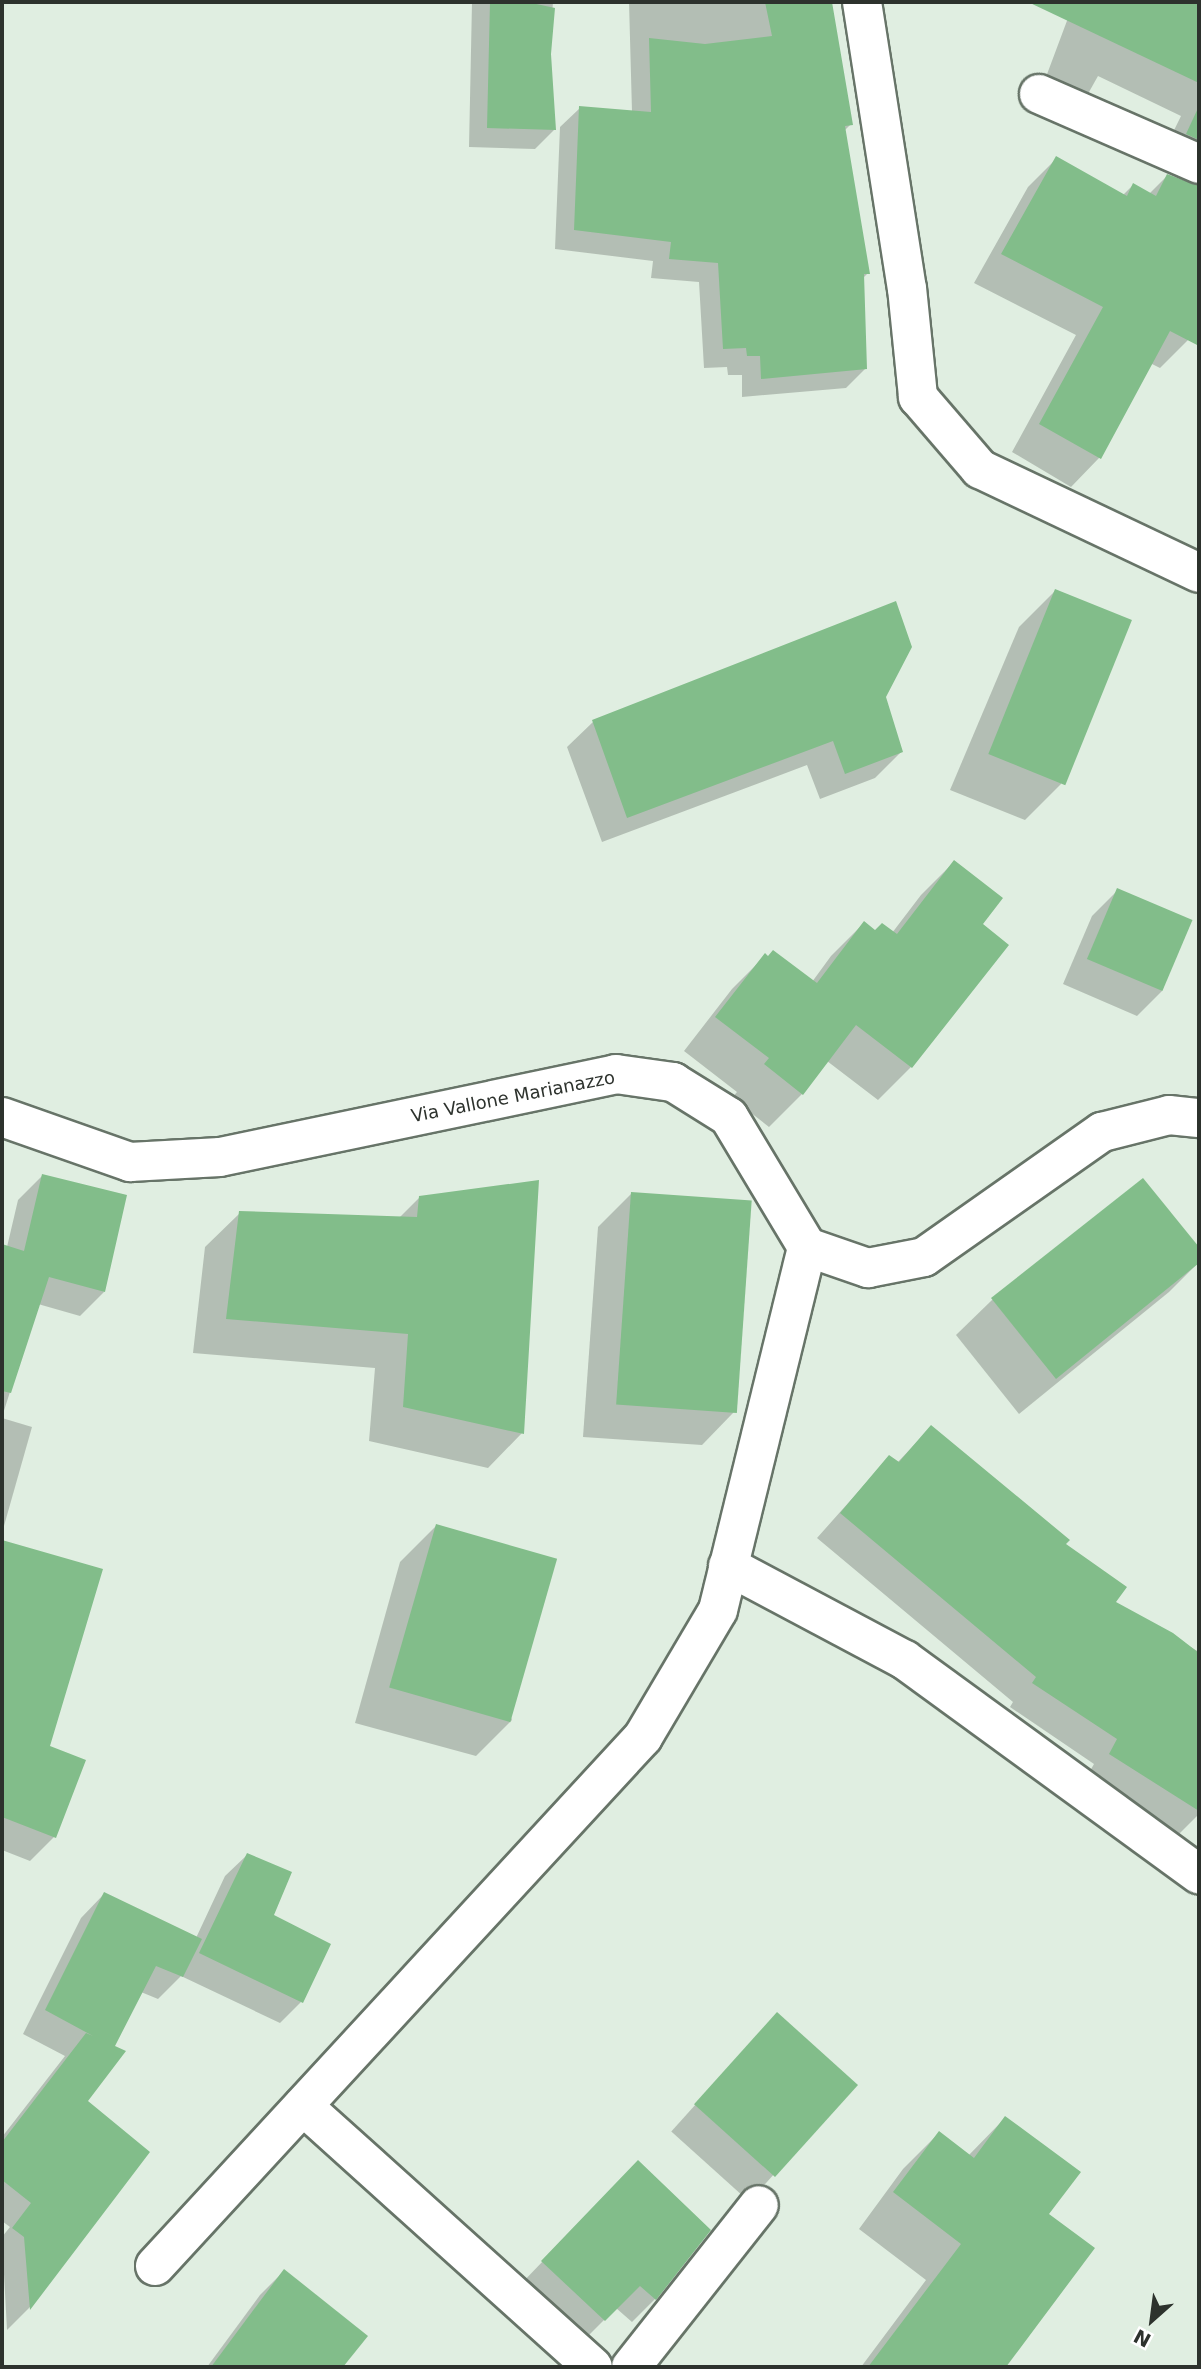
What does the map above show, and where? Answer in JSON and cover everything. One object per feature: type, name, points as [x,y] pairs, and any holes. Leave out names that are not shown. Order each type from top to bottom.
[{"type":"street","points":[[862,2],[906,288],[918,397],[980,469],[1199,573]]},
{"type":"street","points":[[1039,94],[1199,164]]},
{"type":"street","name":"Via Vallone Marianazzo","points":[[2,1117],[130,1161],[208,1158],[616,1074],[673,1083],[729,1117],[807,1247]]},
{"type":"street","points":[[155,2266],[643,1737],[718,1610],[807,1247],[868,1268],[924,1257],[1102,1132],[1169,1115],[1199,1118]]},
{"type":"street","points":[[728,1566],[905,1660],[1199,1874]]},
{"type":"street","points":[[303,2106],[593,2367]]},
{"type":"street","points":[[631,2367],[759,2205]]},
{"type":"building","points":[[490,2],[527,2],[555,8],[551,54],[556,130],[487,128]]},
{"type":"building","points":[[765,2],[832,2],[853,125],[845,126],[870,274],[864,274],[867,369],[761,379],[760,356],[747,356],[746,348],[723,349],[718,263],[669,259],[671,242],[574,230],[579,106],[651,112],[649,38],[705,44],[772,36]]},
{"type":"building","points":[[1028,2],[1199,2],[1199,83]]},
{"type":"building","points":[[1199,106],[1199,140],[1186,134]]},
{"type":"building","points":[[1056,156],[1127,196],[1133,183],[1156,196],[1167,174],[1199,186],[1199,346],[1170,331],[1101,459],[1039,424],[1103,307],[1001,254]]},
{"type":"building","points":[[1055,589],[1132,620],[1065,785],[988,754]]},
{"type":"building","points":[[896,601],[912,647],[886,697],[903,752],[845,774],[833,741],[627,818],[592,720]]},
{"type":"building","points":[[954,860],[1003,898],[983,924],[1009,945],[912,1068],[856,1025],[803,1095],[764,1064],[769,1058],[715,1017],[765,953],[768,956],[773,950],[817,983],[864,921],[875,930],[882,923],[897,934]]},
{"type":"building","points":[[1117,888],[1192,920],[1162,991],[1087,959]]},
{"type":"building","points":[[42,1174],[127,1195],[105,1292],[49,1277],[11,1393],[2,1391],[2,1244],[24,1251]]},
{"type":"building","points":[[1143,1178],[1199,1247],[1199,1263],[1056,1379],[991,1298]]},
{"type":"building","points":[[539,1180],[524,1434],[403,1407],[408,1334],[226,1319],[239,1211],[417,1217],[419,1196]]},
{"type":"building","points":[[631,1192],[752,1200],[737,1413],[616,1404]]},
{"type":"building","points":[[931,1425],[1070,1540],[1066,1544],[1127,1587],[1116,1602],[1173,1633],[1199,1653],[1199,1811],[1109,1754],[1117,1739],[1032,1683],[1036,1677],[840,1513],[889,1455],[899,1462]]},
{"type":"building","points":[[436,1524],[557,1559],[510,1722],[389,1687]]},
{"type":"building","points":[[2,1540],[103,1569],[50,1746],[86,1760],[56,1838],[2,1817]]},
{"type":"building","points":[[247,1853],[292,1872],[274,1915],[331,1944],[303,2003],[199,1953]]},
{"type":"building","points":[[104,1892],[202,1939],[183,1977],[156,1966],[115,2046],[126,2051],[88,2101],[150,2152],[30,2310],[24,2237],[12,2228],[31,2203],[2,2180],[2,2142],[86,2033],[93,2036],[45,2010]]},
{"type":"building","points":[[777,2012],[858,2085],[775,2177],[694,2104]]},
{"type":"building","points":[[1005,2116],[1081,2172],[1049,2214],[1095,2248],[1006,2367],[868,2367],[961,2244],[893,2192],[939,2131],[974,2158]]},
{"type":"building","points":[[638,2160],[711,2230],[656,2300],[640,2286],[605,2321],[541,2261]]},
{"type":"building","points":[[284,2269],[368,2336],[343,2367],[211,2367]]}]
